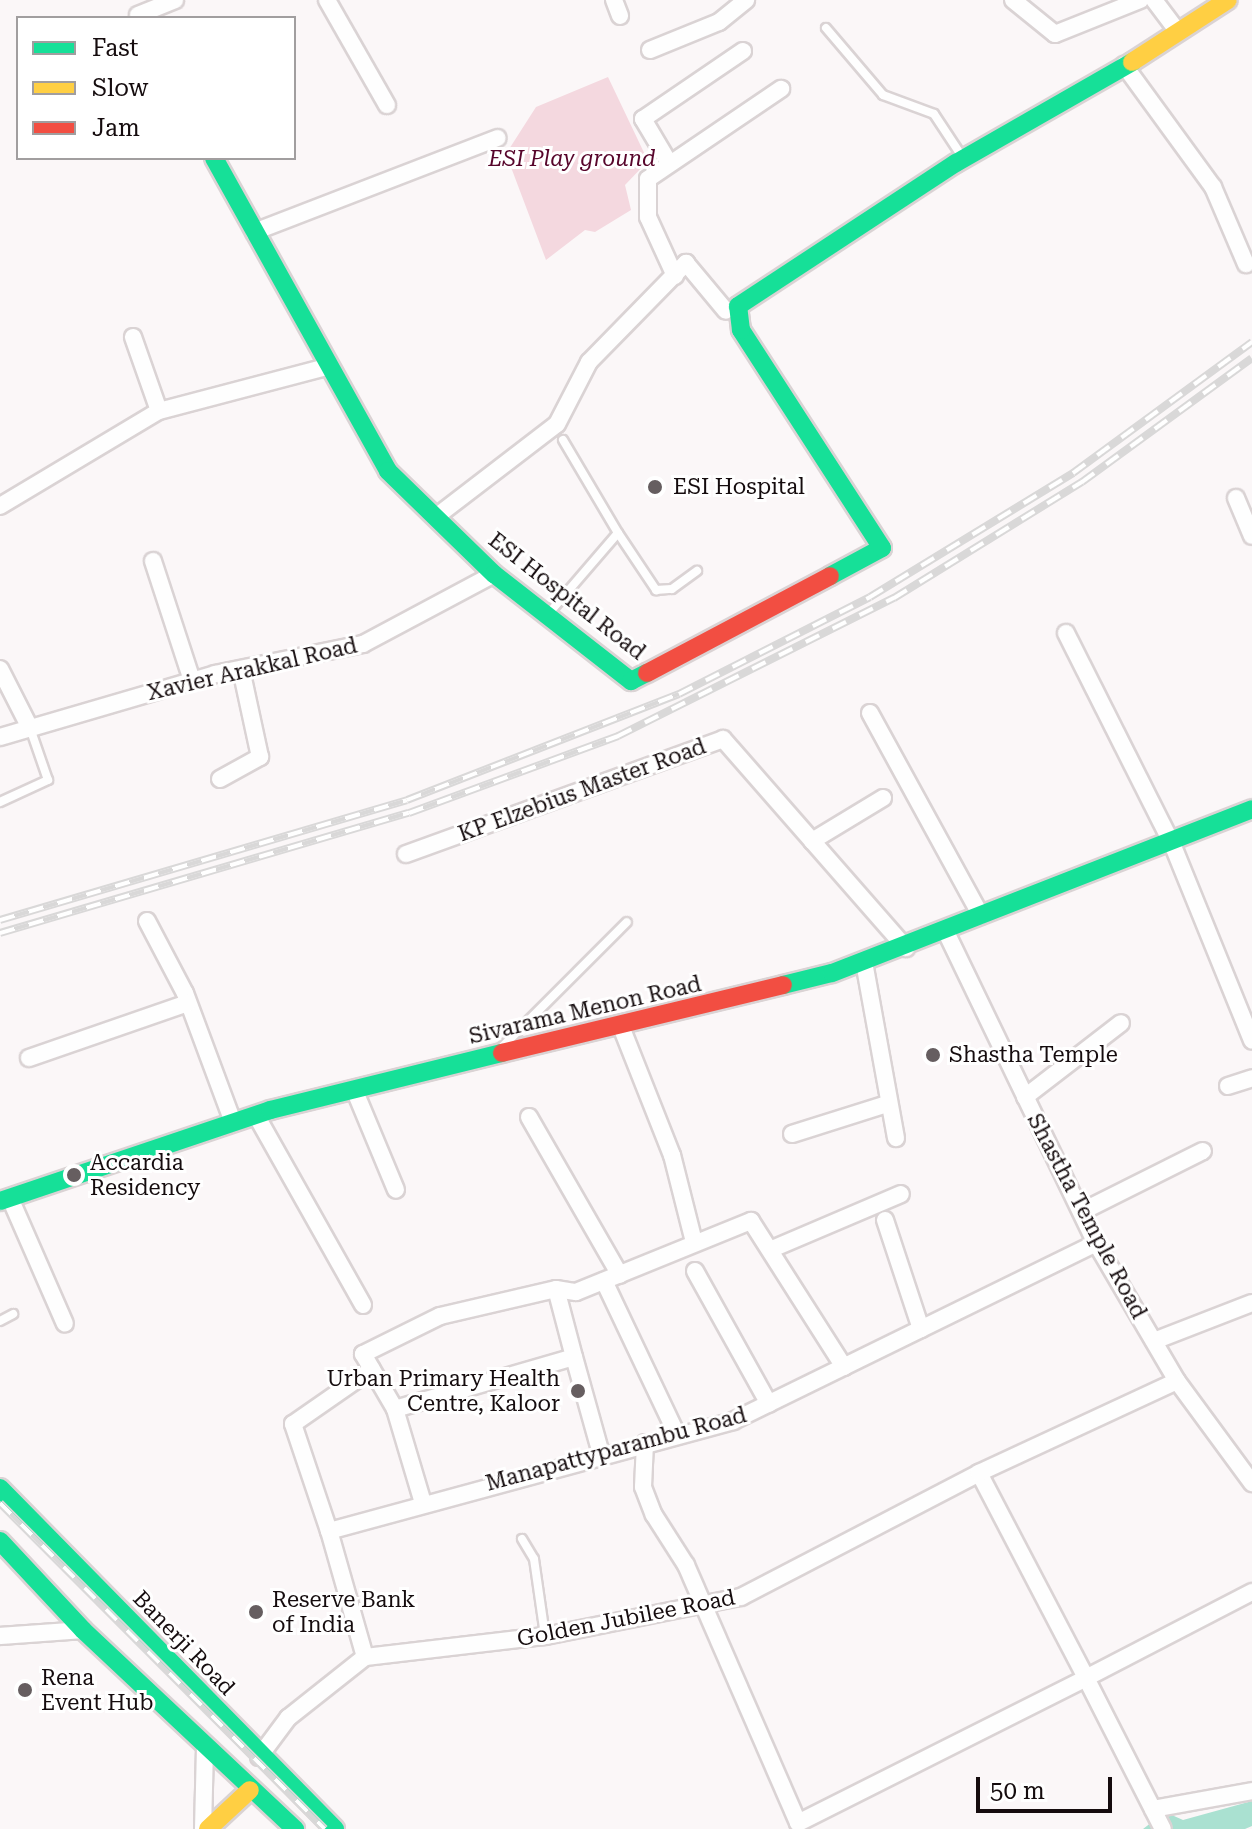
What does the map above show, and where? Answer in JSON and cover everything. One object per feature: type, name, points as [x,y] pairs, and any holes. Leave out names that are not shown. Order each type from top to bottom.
[{"type":"street","points":[[136,11],[175,0]]},
{"type":"street","points":[[327,0],[387,105]]},
{"type":"street","points":[[614,0],[620,16]]},
{"type":"street","points":[[650,50],[719,22],[746,0]]},
{"type":"street","points":[[1013,0],[1055,34],[1140,0]]},
{"type":"street","points":[[1154,0],[1176,29]]},
{"type":"street","points":[[963,159],[1063,107],[1176,29],[1228,0]]},
{"type":"street","points":[[668,161],[643,119],[743,51]]},
{"type":"street","points":[[1124,65],[1213,187],[1246,264]]},
{"type":"street","points":[[675,276],[644,197],[648,179],[668,161],[781,89]]},
{"type":"street","points":[[254,232],[498,138]]},
{"type":"street","name":"ESI Hospital Road","points":[[215,160],[327,367],[388,471],[494,574],[631,681],[882,548],[735,313],[963,159]]},
{"type":"street","points":[[437,516],[557,424],[589,362],[686,263],[726,311]]},
{"type":"street","points":[[133,337],[159,411]]},
{"type":"street","points":[[0,506],[159,411],[327,367]]},
{"type":"street","points":[[1236,498],[1252,536]]},
{"type":"street","points":[[153,561],[192,680]]},
{"type":"street","name":"Xavier Arakkal Road","points":[[0,737],[192,680],[363,644],[494,574]]},
{"type":"street","points":[[1066,633],[1173,846],[1252,1041]]},
{"type":"street","points":[[0,669],[30,728]]},
{"type":"street","points":[[220,779],[260,757],[241,669]]},
{"type":"street","points":[[870,713],[981,916]]},
{"type":"street","name":"KP Elzebius Master Road","points":[[406,854],[723,739],[906,948]]},
{"type":"street","points":[[812,841],[883,798]]},
{"type":"street","name":"Sivarama Menon Road","points":[[5,1200],[256,1115],[495,1054],[622,1029],[864,962],[947,934],[981,916],[1173,846],[1252,809]]},
{"type":"street","points":[[147,921],[188,1003],[233,1122]]},
{"type":"street","name":"Shastha Temple Road","points":[[947,934],[1096,1243],[1177,1381],[1252,1483]]},
{"type":"street","points":[[864,962],[887,1104],[896,1138]]},
{"type":"street","points":[[29,1058],[188,1003]]},
{"type":"street","points":[[1025,1097],[1121,1023]]},
{"type":"street","points":[[622,1029],[672,1155],[694,1242]]},
{"type":"street","points":[[1228,1086],[1252,1078]]},
{"type":"street","points":[[354,1089],[396,1190]]},
{"type":"street","points":[[792,1134],[887,1104]]},
{"type":"street","points":[[256,1115],[363,1305]]},
{"type":"street","points":[[529,1117],[612,1278],[677,1435]]},
{"type":"street","points":[[1083,1211],[1203,1151]]},
{"type":"street","points":[[772,1249],[901,1194]]},
{"type":"street","points":[[5,1200],[65,1324]]},
{"type":"street","points":[[885,1220],[921,1329]]},
{"type":"street","points":[[423,1503],[395,1409],[363,1354],[405,1329],[556,1289],[576,1292],[751,1221],[772,1249],[844,1367]]},
{"type":"street","name":"Manapattyparambu Road","points":[[329,1531],[677,1435],[769,1404],[1096,1243]]},
{"type":"street","points":[[695,1271],[769,1404]]},
{"type":"street","points":[[556,1289],[601,1454]]},
{"type":"street","points":[[1154,1341],[1252,1303]]},
{"type":"street","points":[[395,1409],[574,1357]]},
{"type":"street","points":[[205,1829],[250,1790],[259,1757],[288,1718],[365,1657],[329,1531],[293,1424],[372,1369]]},
{"type":"street","name":"Golden Jubilee Road","points":[[365,1657],[545,1636],[704,1607],[741,1597],[979,1473],[1177,1381]]},
{"type":"street","points":[[645,1443],[643,1487],[704,1607],[798,1823],[1252,1592]]},
{"type":"street","points":[[979,1473],[1157,1818],[1252,1791]]},
{"type":"street","name":"Banerji Road","points":[[0,1488],[259,1757],[335,1829]]},
{"type":"street","points":[[0,1541],[83,1630],[295,1829]]},
{"type":"street","points":[[0,1636],[83,1630]]},
{"type":"street","points":[[205,1744],[205,1829]]},
{"type":"lane","points":[[826,28],[883,95],[934,114],[963,159]]},
{"type":"lane","points":[[563,440],[656,590],[672,589],[697,571]]},
{"type":"lane","points":[[546,615],[618,533]]},
{"type":"lane","points":[[0,802],[48,780],[30,728]]},
{"type":"lane","points":[[495,1054],[627,922]]},
{"type":"lane","points":[[0,1321],[13,1314]]},
{"type":"lane","points":[[522,1539],[534,1559],[545,1636]]},
{"type":"green space","name":"ESI Play ground","points":[[608,77],[648,161],[625,185],[631,210],[595,232],[585,230],[546,260],[506,154],[536,107]]},
{"type":"shaded area","points":[[1252,1801],[1252,1826],[1245,1829],[1143,1829],[1165,1812],[1183,1820]]},
{"type":"railway","points":[[0,920],[407,800],[679,694],[870,597],[1073,473],[1252,342]]},
{"type":"railway","points":[[0,933],[409,813],[618,736],[894,598],[1082,482],[1252,358]]},
{"type":"railway","points":[[0,1503],[325,1829]]},
{"type":"traffic: fast","points":[[830,576],[882,548],[741,330],[738,306],[956,163],[1132,62]]},
{"type":"traffic: fast","points":[[215,160],[388,471],[494,574],[631,681],[647,673]]},
{"type":"traffic: fast","points":[[783,985],[832,973],[1252,809]]},
{"type":"traffic: fast","points":[[0,1201],[270,1110],[502,1053]]},
{"type":"traffic: fast","points":[[0,1488],[335,1829]]},
{"type":"traffic: fast","points":[[0,1541],[83,1630],[295,1829]]},
{"type":"traffic: slow","points":[[1132,62],[1228,0]]},
{"type":"traffic: slow","points":[[208,1829],[250,1790]]},
{"type":"traffic: jam","points":[[647,673],[830,576]]},
{"type":"traffic: jam","points":[[502,1053],[783,985]]},
{"type":"place","name":"ESI Hospital","points":[[655,487]]},
{"type":"place","name":"Shastha Temple","points":[[933,1055]]},
{"type":"place","name":"Accardia Residency","points":[[74,1175]]},
{"type":"place","name":"Urban Primary Health Centre, Kaloor","points":[[578,1391]]},
{"type":"place","name":"Reserve Bank of India","points":[[256,1612]]},
{"type":"place","name":"Rena Event Hub","points":[[25,1690]]}]
